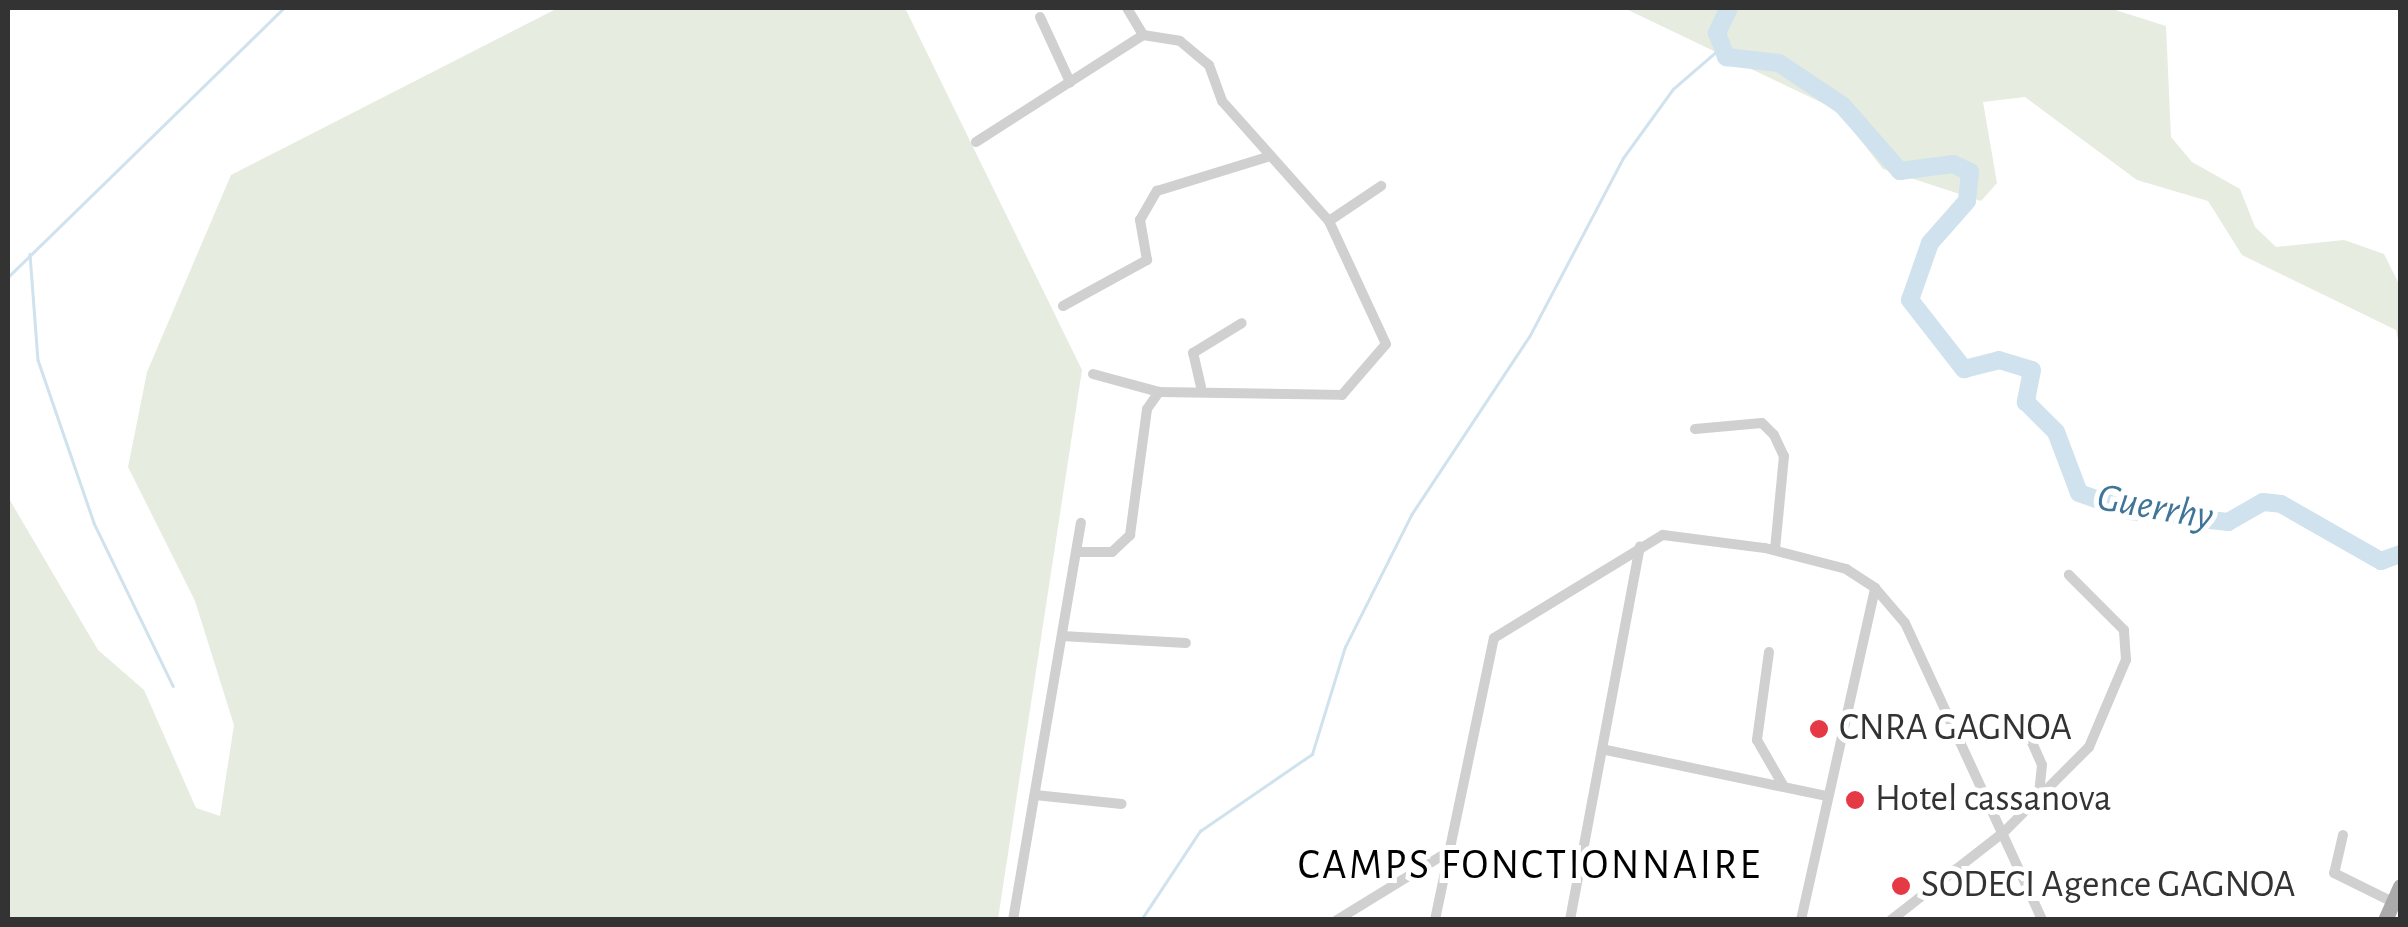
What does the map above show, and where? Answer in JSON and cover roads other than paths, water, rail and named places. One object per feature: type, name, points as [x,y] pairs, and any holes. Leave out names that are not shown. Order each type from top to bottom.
[{"type":"main road","points":[[2384,920],[2400,886]]},
{"type":"street","points":[[1127,8],[1143,35]]},
{"type":"street","points":[[1040,17],[1070,82]]},
{"type":"street","points":[[976,142],[1143,35],[1180,42],[1208,64],[1222,102],[1329,221],[1386,344],[1342,395],[1324,400],[1201,388],[1159,392],[1093,374]]},
{"type":"street","points":[[1063,306],[1147,260],[1140,220],[1157,191],[1271,156]]},
{"type":"street","points":[[1329,221],[1381,186]]},
{"type":"street","points":[[1201,388],[1193,354],[1242,323]]},
{"type":"street","points":[[1076,552],[1112,552],[1130,535],[1147,409],[1159,392]]},
{"type":"street","points":[[1695,429],[1762,423],[1774,435],[1784,468],[1774,550]]},
{"type":"street","points":[[1013,920],[1081,523]]},
{"type":"street","points":[[1434,920],[1494,638],[1663,535],[1774,550],[1846,569],[1875,588],[1905,623],[2042,920]]},
{"type":"street","points":[[1570,920],[1606,750],[1640,546]]},
{"type":"street","points":[[1891,920],[2004,832],[2089,747],[2126,660],[2111,610],[2070,575]]},
{"type":"street","points":[[1801,920],[1875,588]]},
{"type":"street","points":[[1062,636],[1186,643]]},
{"type":"street","points":[[1769,652],[1758,740],[1784,787]]},
{"type":"street","points":[[2026,729],[2042,765],[2039,797]]},
{"type":"street","points":[[1606,750],[1827,796]]},
{"type":"street","points":[[1035,795],[1122,804]]},
{"type":"street","points":[[2343,835],[2334,873],[2392,902]]},
{"type":"street","points":[[1337,920],[1448,852]]},
{"type":"waterway","points":[[8,277],[284,8]]},
{"type":"waterway","name":"Guerrhy","points":[[1729,8],[1717,33],[1726,57],[1779,63],[1842,105],[1900,171],[1953,164],[1970,172],[1967,201],[1930,243],[1910,300],[1964,369],[1999,360],[2032,370],[2026,402],[2056,432],[2079,493],[2130,511],[2228,522],[2263,502],[2281,504],[2381,561],[2400,554]]},
{"type":"waterway","points":[[1141,920],[1200,831],[1312,754],[1345,647],[1411,515],[1529,337],[1623,158],[1673,89],[1718,50]]},
{"type":"waterway","points":[[30,254],[38,360],[94,523],[173,686]]},
{"type":"place","name":"CNRA GAGNOA","points":[[1819,729]]},
{"type":"place","name":"Hotel cassanova","points":[[1855,800]]},
{"type":"place","name":"SODECI Agence GAGNOA","points":[[1901,886]]},
{"type":"district","name":"CAMPS FONCTIONNAIRE","points":[[1530,865]]}]
